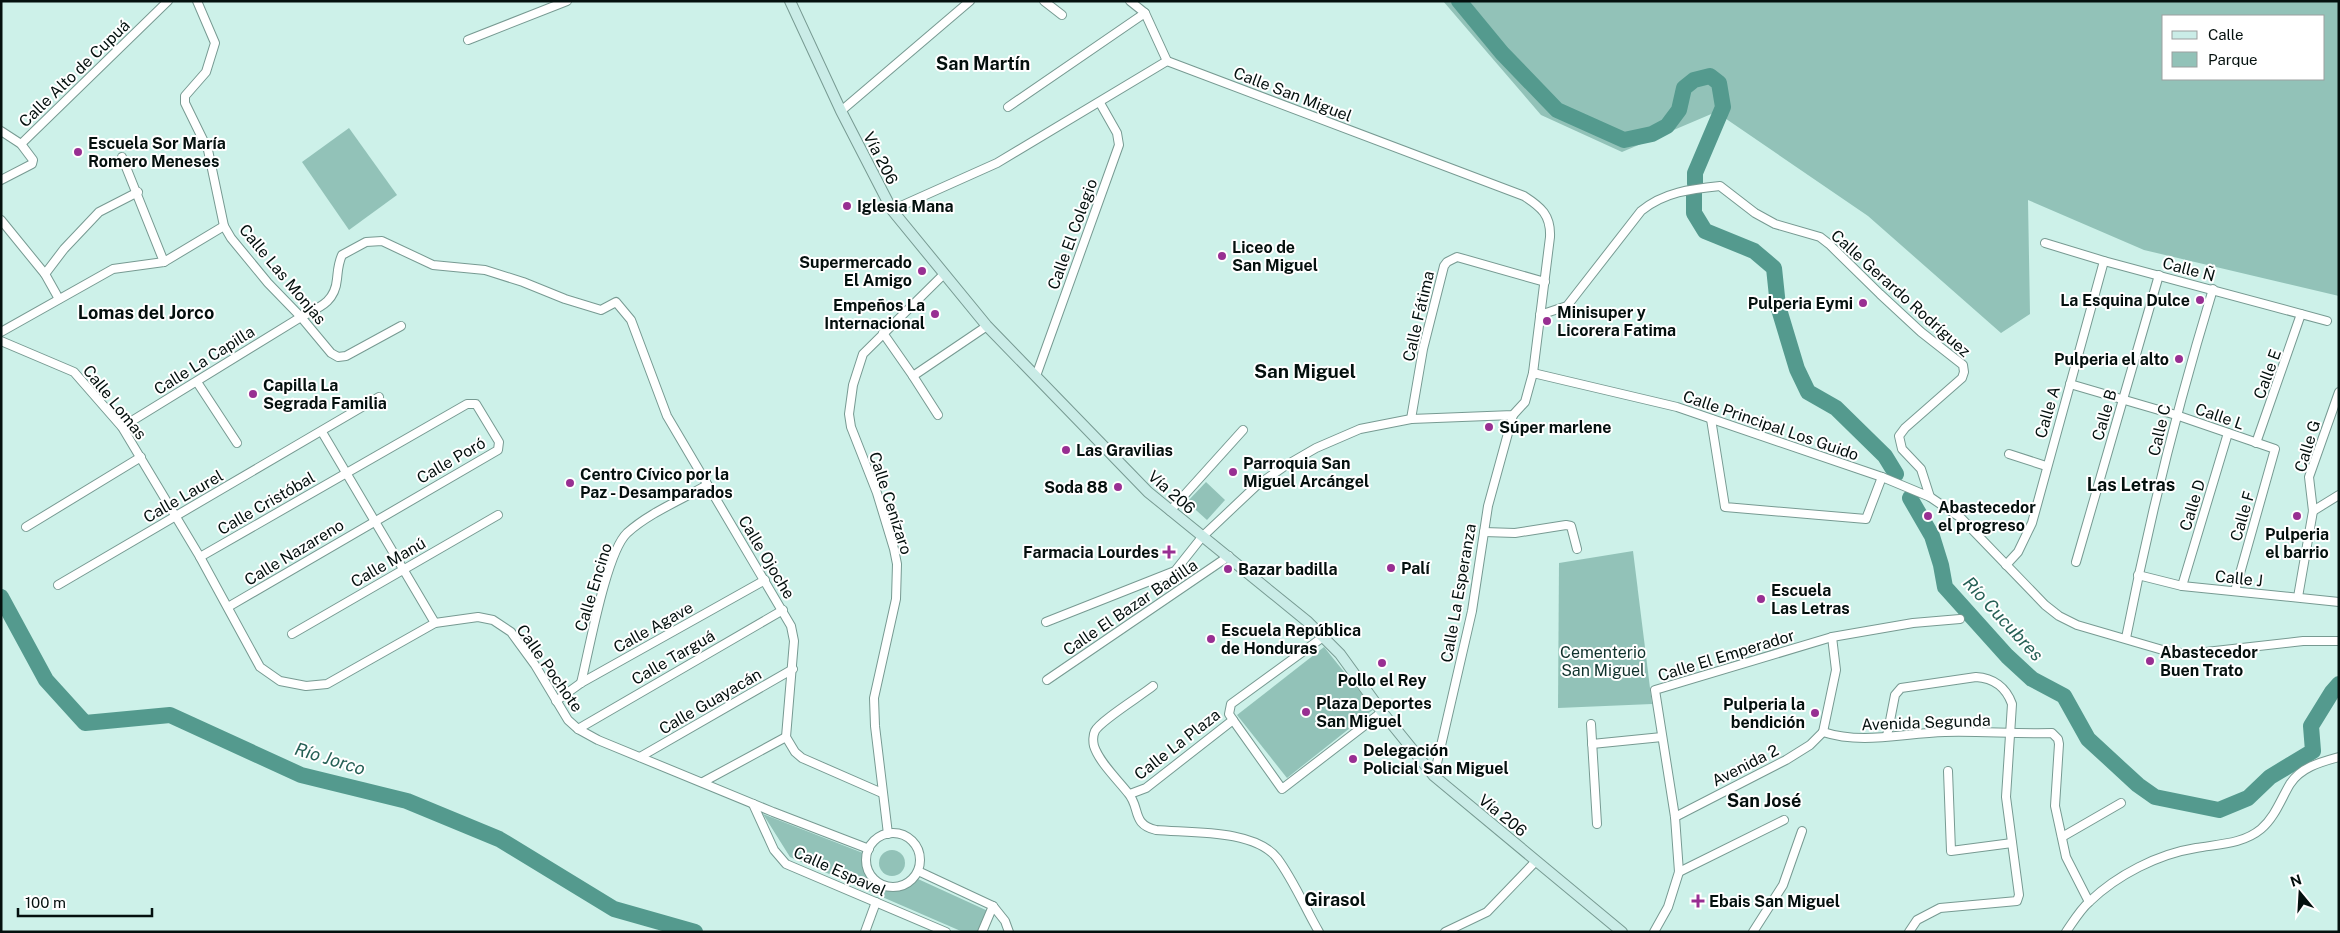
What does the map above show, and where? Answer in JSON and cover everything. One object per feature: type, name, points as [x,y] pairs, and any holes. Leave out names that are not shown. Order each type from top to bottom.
[{"type":"main road","name":"Vía 206","points":[[790,1],[841,111],[892,210],[943,275],[988,326],[1114,459],[1170,511],[1229,556],[1340,654],[1382,712],[1434,776],[1622,932]]},
{"type":"street","name":"Calle Alto de Cupuá","points":[[21,144],[168,1]]},
{"type":"street","name":"Calle Las Monjas","points":[[197,1],[215,43],[206,72],[185,96],[185,103],[208,150],[224,226],[231,238],[268,283],[301,317],[331,353],[338,357],[346,356],[401,326]]},
{"type":"street","points":[[468,40],[551,4],[568,1]]},
{"type":"street","points":[[841,111],[970,1]]},
{"type":"street","points":[[1044,1],[1062,15]]},
{"type":"street","points":[[892,210],[997,163],[1100,103],[1167,61],[1145,14],[1130,1]]},
{"type":"street","points":[[1008,107],[1145,14]]},
{"type":"street","name":"Calle San Miguel","points":[[1167,61],[1524,196],[1540,207],[1547,216],[1550,226],[1533,373]]},
{"type":"street","name":"Calle El Colegio","points":[[1036,376],[1119,145],[1117,133],[1100,103]]},
{"type":"street","points":[[1,131],[21,144],[32,156],[32,164],[1,180]]},
{"type":"street","points":[[122,158],[138,192],[164,262]]},
{"type":"street","name":"Calle Gerardo Rodríguez","points":[[1540,315],[1567,306],[1641,211],[1654,200],[1689,189],[1720,186],[1775,224],[1820,237],[1830,244],[1921,332],[1963,365],[1964,372],[1962,378],[1904,428],[1899,436],[1902,449],[1921,469],[1930,497]]},
{"type":"street","points":[[45,274],[70,242],[98,212],[138,192]]},
{"type":"street","points":[[1,220],[45,274],[59,299]]},
{"type":"street","points":[[1,332],[113,269],[164,262],[224,226]]},
{"type":"street","name":"Calle La Capilla","points":[[122,427],[327,303],[336,292],[338,265],[342,255],[373,240],[382,241],[432,265],[485,270],[601,310],[616,302]]},
{"type":"street","name":"Calle Ñ","points":[[2045,243],[2104,261],[2327,321]]},
{"type":"street","name":"Calle Fátima","points":[[1411,420],[1423,349],[1444,266],[1447,262],[1458,258],[1545,282]]},
{"type":"street","name":"Calle A","points":[[2006,565],[2018,552],[2032,523],[2046,466],[2104,261]]},
{"type":"street","name":"Calle Cenízaro","points":[[888,834],[882,793],[874,698],[896,599],[897,564],[877,493],[851,427],[849,414],[853,385],[863,354],[943,275]]},
{"type":"street","name":"Calle B","points":[[2076,562],[2159,275]]},
{"type":"street","name":"Calle C","points":[[2126,638],[2138,574],[2176,415],[2212,289]]},
{"type":"street","name":"Calle Ojoche","points":[[616,302],[631,320],[667,416],[791,626],[794,641],[793,669],[786,737]]},
{"type":"street","name":"Calle E","points":[[2256,443],[2301,314]]},
{"type":"street","points":[[913,376],[988,326]]},
{"type":"street","points":[[883,333],[938,415]]},
{"type":"street","name":"Calle Lomas","points":[[1,341],[74,372],[122,427],[176,517]]},
{"type":"street","points":[[1046,622],[1175,571],[1202,537],[1256,486],[1316,448],[1360,429],[1411,420],[1513,415],[1525,402],[1533,373]]},
{"type":"street","name":"Calle Principal Los Guido","points":[[1533,373],[1677,407],[1882,477],[1930,497],[1961,518],[2045,605],[2059,616],[2077,625],[2166,651],[2188,654],[2303,641],[2339,641]]},
{"type":"street","points":[[197,382],[237,443]]},
{"type":"street","name":"Calle L","points":[[2070,384],[2176,415],[2275,449]]},
{"type":"street","name":"Calle G","points":[[2298,597],[2313,511],[2309,477],[2339,392]]},
{"type":"street","name":"Calle Laurel","points":[[58,585],[379,397]]},
{"type":"street","name":"Calle Poró","points":[[346,472],[467,404],[476,404],[499,442],[498,450],[374,520]]},
{"type":"street","name":"Calle La Esperanza","points":[[1434,776],[1472,611],[1488,506],[1513,415]]},
{"type":"street","points":[[1711,419],[1725,507],[1866,519],[1882,477]]},
{"type":"street","points":[[1170,511],[1243,430]]},
{"type":"street","points":[[322,432],[435,623]]},
{"type":"street","name":"Calle D","points":[[2182,586],[2228,433]]},
{"type":"street","name":"Calle F","points":[[2235,591],[2275,449]]},
{"type":"street","points":[[2009,454],[2046,466]]},
{"type":"street","points":[[26,527],[140,457]]},
{"type":"street","name":"Calle Cristóbal","points":[[200,557],[346,472]]},
{"type":"street","name":"Calle Encino","points":[[581,683],[598,612],[618,545],[626,534],[640,522],[707,485]]},
{"type":"street","points":[[2313,511],[2339,495]]},
{"type":"street","name":"Calle Manú","points":[[292,634],[498,515]]},
{"type":"street","name":"Calle Pochote","points":[[176,517],[260,667],[280,681],[306,686],[327,684],[435,623],[478,617],[493,620],[512,632],[535,665],[568,720],[578,729],[598,740],[753,804],[869,849]]},
{"type":"street","name":"Calle Nazareno","points":[[228,607],[374,520]]},
{"type":"street","points":[[1484,532],[1515,533],[1566,525],[1571,526],[1574,531],[1577,549]]},
{"type":"street","name":"Calle El Bazar Badilla","points":[[1047,680],[1229,556]]},
{"type":"street","name":"Calle J","points":[[2138,574],[2182,586],[2339,602]]},
{"type":"street","name":"Calle Agave","points":[[556,700],[581,683],[765,580]]},
{"type":"street","name":"Calle Targuá","points":[[578,729],[783,610]]},
{"type":"street","name":"Calle El Emperador","points":[[1654,932],[1668,907],[1679,872],[1675,817],[1656,690],[1832,637],[1913,623],[1960,619]]},
{"type":"street","name":"Calle La Plaza","points":[[1130,794],[1146,788],[1233,720],[1229,714],[1231,704],[1323,637]]},
{"type":"street","points":[[1822,732],[1836,670],[1832,637]]},
{"type":"street","name":"Calle Guayacán","points":[[640,757],[793,669]]},
{"type":"street","points":[[1887,736],[1897,690],[1976,677],[1993,680],[2007,693],[2012,704],[2006,797],[2019,895],[2017,901],[2012,903],[1940,908],[1917,920],[1908,932]]},
{"type":"street","points":[[1153,686],[1099,726],[1095,732],[1094,747],[1117,782],[1130,794],[1141,823],[1148,828],[1234,836],[1261,845],[1275,856],[1291,880],[1319,932]]},
{"type":"street","points":[[1233,720],[1282,789],[1382,712]]},
{"type":"street","points":[[1590,724],[1596,824]]},
{"type":"street","name":"Avenida Segunda","points":[[1822,732],[1869,739],[1944,732],[2052,734],[2058,739],[2055,806],[2062,837]]},
{"type":"street","name":"Avenida 2","points":[[1675,817],[1786,760],[1810,745],[1822,732]]},
{"type":"street","points":[[703,782],[786,737],[795,752],[802,758],[882,793]]},
{"type":"street","points":[[1592,744],[1662,737]]},
{"type":"street","points":[[2066,932],[2089,902],[2126,874],[2153,860],[2197,848],[2231,843],[2261,829],[2273,815],[2290,784],[2300,774],[2317,764],[2339,757]]},
{"type":"street","points":[[1948,771],[1951,851],[2012,843]]},
{"type":"street","points":[[2089,902],[2070,867],[2062,837],[2122,803]]},
{"type":"street","name":"Calle Espavel","points":[[753,804],[774,850],[786,864],[876,902],[926,928],[946,932]]},
{"type":"street","points":[[1679,872],[1784,820]]},
{"type":"street","points":[[1753,932],[1783,885],[1802,832]]},
{"type":"street","points":[[888,834],[898,834],[914,843],[920,859],[918,871],[908,882],[900,886],[883,885],[876,881],[867,866],[869,849],[880,836],[888,834]]},
{"type":"street","points":[[1445,932],[1487,912],[1536,861]]},
{"type":"street","points":[[918,871],[993,906],[1005,921],[1010,932]]},
{"type":"street","points":[[865,932],[876,902]]},
{"type":"street","points":[[982,932],[993,906]]},
{"type":"green space","points":[[1443,1],[2339,1],[2339,296],[2144,250],[2028,200],[2030,314],[2001,333],[1868,216],[1716,112],[1622,152],[1541,115]]},
{"type":"green space","points":[[349,128],[397,195],[349,230],[302,162]]},
{"type":"green space","points":[[1206,482],[1225,500],[1207,520],[1187,502]]},
{"type":"green space","name":"Cementerio San Miguel","points":[[1633,551],[1652,704],[1558,708],[1559,563]]},
{"type":"green space","name":"Plaza Deportes San Miguel","points":[[1324,647],[1374,709],[1287,778],[1237,715]]},
{"type":"green space","points":[[763,814],[863,853],[867,875],[880,889],[888,891],[898,890],[918,879],[988,911],[979,932],[963,932],[790,857]]},
{"type":"green space","points":[[892,850],[902,853],[905,863],[902,873],[892,876],[882,873],[879,863],[882,853]]},
{"type":"waterway","name":"Río Cucubres","points":[[1459,1],[1502,53],[1557,110],[1624,140],[1652,134],[1667,126],[1679,110],[1684,88],[1694,80],[1710,76],[1719,83],[1723,107],[1695,173],[1695,184]]},
{"type":"waterway","name":"Río Cucubres","points":[[1694,192],[1694,213],[1705,231],[1754,251],[1774,268],[1778,306],[1797,369],[1808,392],[1836,408],[1885,456],[1896,474]]},
{"type":"waterway","name":"Río Cucubres","points":[[1910,498],[1932,536],[1941,565],[1945,587],[2007,656],[2032,679],[2064,696],[2088,739],[2138,785],[2155,797],[2219,810],[2248,798],[2270,777],[2313,751],[2311,726],[2339,684]]},
{"type":"waterway","name":"Río Jorco","points":[[1,597],[46,680],[85,723],[170,715],[301,775],[407,801],[499,839],[614,909],[695,932]]},
{"type":"place","name":"Escuela Sor María Romero Meneses","points":[[78,152]]},
{"type":"place","name":"Iglesia Mana","points":[[847,206]]},
{"type":"place","name":"Liceo de San Miguel","points":[[1222,256]]},
{"type":"place","name":"Supermercado El Amigo","points":[[922,271]]},
{"type":"place","name":"La Esquina Dulce","points":[[2200,300]]},
{"type":"place","name":"Pulperia Eymi","points":[[1863,303]]},
{"type":"place","name":"Empeños La Internacional","points":[[935,314]]},
{"type":"place","name":"Minisuper y Licorera Fatima","points":[[1547,321]]},
{"type":"place","name":"Pulperia el alto","points":[[2179,359]]},
{"type":"place","name":"Capilla La Segrada Familia","points":[[253,394]]},
{"type":"place","name":"Súper marlene","points":[[1489,427]]},
{"type":"place","name":"Las Gravilias","points":[[1066,450]]},
{"type":"place","name":"Parroquia San Miguel Arcángel","points":[[1233,472]]},
{"type":"place","name":"Centro Cívico por la Paz - Desamparados","points":[[570,483]]},
{"type":"place","name":"Soda 88","points":[[1118,487]]},
{"type":"place","name":"Abastecedor el progreso","points":[[1928,516]]},
{"type":"place","name":"Pulperia el barrio","points":[[2297,516]]},
{"type":"place","name":"Farmacia Lourdes","points":[[1169,552]]},
{"type":"place","name":"Palí","points":[[1391,568]]},
{"type":"place","name":"Bazar badilla","points":[[1228,569]]},
{"type":"place","name":"Escuela Las Letras","points":[[1761,599]]},
{"type":"place","name":"Escuela República de Honduras","points":[[1211,639]]},
{"type":"place","name":"Abastecedor Buen Trato","points":[[2150,661]]},
{"type":"place","name":"Pollo el Rey","points":[[1382,663]]},
{"type":"place","name":"Plaza Deportes San Miguel","points":[[1306,712]]},
{"type":"place","name":"Pulperia la bendición","points":[[1815,713]]},
{"type":"place","name":"Delegación Policial San Miguel","points":[[1353,759]]},
{"type":"place","name":"Ebais San Miguel","points":[[1698,901]]},
{"type":"district","name":"San Martín","points":[[983,64]]},
{"type":"district","name":"Lomas del Jorco","points":[[146,313]]},
{"type":"district","name":"San Miguel","points":[[1305,371]]},
{"type":"district","name":"Las Letras","points":[[2131,485]]},
{"type":"district","name":"San José","points":[[1764,801]]},
{"type":"district","name":"Girasol","points":[[1335,900]]}]
